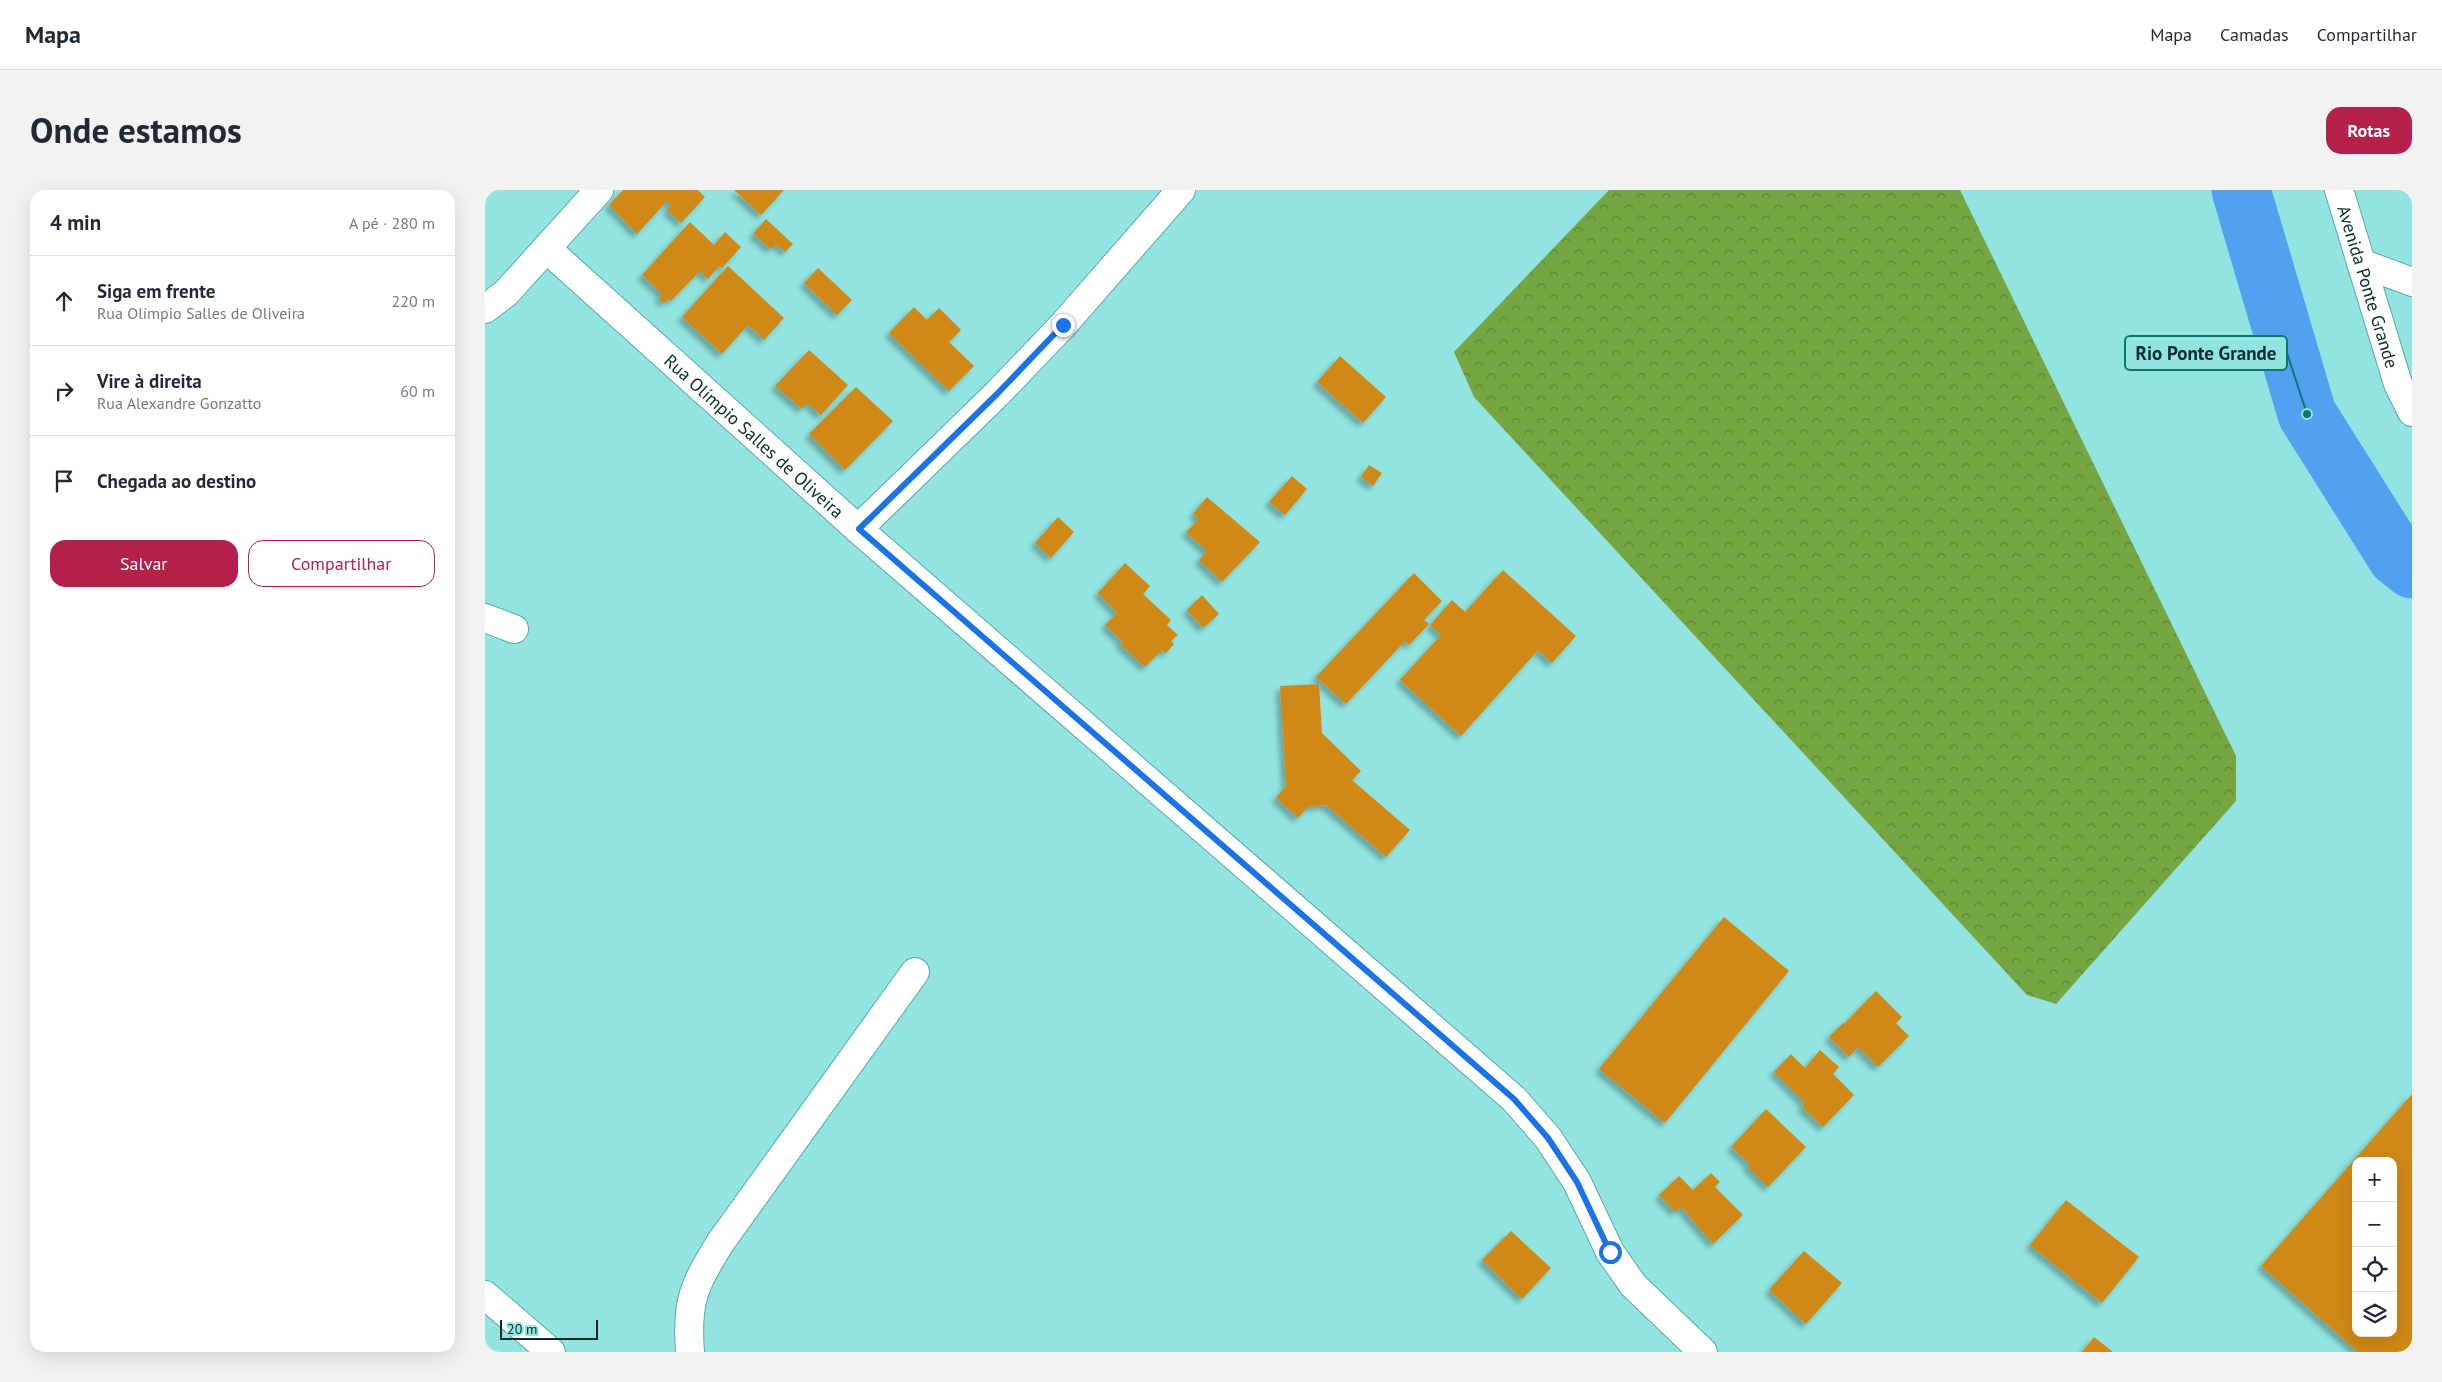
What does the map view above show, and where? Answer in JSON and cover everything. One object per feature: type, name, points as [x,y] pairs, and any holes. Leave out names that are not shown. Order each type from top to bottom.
[{"type":"street","points":[[485,309],[506,293],[599,190]]},
{"type":"street","points":[[859,529],[997,394],[1063,325],[1181,190]]},
{"type":"street","name":"Avenida Ponte Grande","points":[[2339,190],[2398,384],[2412,412]]},
{"type":"street","name":"Rua Olímpio Salles de Oliveira","points":[[547,248],[859,529],[1514,1099],[1548,1138],[1577,1182],[1610,1252],[1633,1285],[1703,1352]]},
{"type":"street","points":[[2361,263],[2412,282]]},
{"type":"street","points":[[485,618],[513,629]]},
{"type":"street","points":[[690,1352],[690,1302],[701,1275],[720,1242],[915,972]]},
{"type":"street","points":[[485,1295],[551,1352]]},
{"type":"green space","points":[[1609,190],[1960,190],[2236,756],[2236,801],[2056,1004],[2027,995],[1474,397],[1454,352]]},
{"type":"building","points":[[623,190],[698,190],[705,197],[681,223],[667,210],[671,205],[667,201],[637,234],[609,205]]},
{"type":"building","points":[[734,190],[784,190],[761,215]]},
{"type":"building","points":[[766,219],[793,244],[785,252],[776,244],[771,249],[753,234]]},
{"type":"building","points":[[690,222],[714,245],[725,232],[741,247],[722,268],[719,266],[708,279],[700,271],[671,301],[669,299],[664,303],[659,298],[662,294],[642,275]]},
{"type":"building","points":[[728,266],[784,318],[764,340],[748,325],[722,354],[682,317]]},
{"type":"building","points":[[818,268],[852,300],[837,315],[804,283]]},
{"type":"building","points":[[914,307],[927,320],[939,308],[961,330],[949,342],[974,366],[949,391],[889,333]]},
{"type":"building","points":[[809,350],[848,385],[821,415],[808,403],[802,409],[775,386]]},
{"type":"building","points":[[1340,356],[1386,397],[1363,423],[1317,382]]},
{"type":"building","points":[[856,387],[893,421],[845,470],[809,434]]},
{"type":"building","points":[[1369,465],[1382,473],[1373,486],[1361,477]]},
{"type":"building","points":[[1292,476],[1307,489],[1285,515],[1269,502]]},
{"type":"building","points":[[1207,497],[1260,542],[1222,582],[1199,560],[1207,551],[1186,532],[1199,519],[1193,514]]},
{"type":"building","points":[[1058,517],[1074,532],[1051,558],[1035,543]]},
{"type":"building","points":[[1125,563],[1150,586],[1143,594],[1171,620],[1167,625],[1178,635],[1171,641],[1174,644],[1166,653],[1162,650],[1145,667],[1120,644],[1122,641],[1105,625],[1117,613],[1098,593]]},
{"type":"building","points":[[1503,570],[1576,636],[1552,663],[1538,650],[1461,736],[1400,680],[1441,635],[1430,625],[1452,600],[1465,612]]},
{"type":"building","points":[[1414,573],[1442,601],[1424,620],[1429,624],[1409,645],[1405,641],[1346,704],[1316,677]]},
{"type":"building","points":[[1202,595],[1219,614],[1203,628],[1187,610]]},
{"type":"building","points":[[1319,684],[1322,733],[1361,771],[1352,780],[1410,830],[1386,857],[1326,805],[1308,807],[1298,818],[1276,798],[1286,786],[1280,686]]},
{"type":"building","points":[[1724,917],[1789,971],[1665,1123],[1599,1069]]},
{"type":"building","points":[[1876,991],[1902,1017],[1896,1023],[1909,1036],[1878,1067],[1858,1047],[1849,1057],[1829,1037]]},
{"type":"building","points":[[1820,1050],[1839,1067],[1833,1074],[1854,1095],[1823,1127],[1802,1107],[1805,1103],[1774,1072],[1791,1054],[1805,1068]]},
{"type":"building","points":[[2412,1094],[2412,1352],[2358,1352],[2261,1266],[2352,1162],[2352,1337],[2397,1337],[2397,1157],[2357,1157]]},
{"type":"building","points":[[1766,1109],[1806,1147],[1768,1187],[1747,1166],[1749,1163],[1731,1147]]},
{"type":"building","points":[[1711,1173],[1720,1182],[1715,1187],[1743,1215],[1713,1244],[1681,1207],[1675,1212],[1659,1195],[1679,1176],[1693,1190]]},
{"type":"building","points":[[2066,1200],[2139,1257],[2102,1303],[2030,1245]]},
{"type":"building","points":[[1511,1231],[1551,1268],[1522,1299],[1482,1260]]},
{"type":"building","points":[[1804,1251],[1842,1283],[1806,1324],[1769,1290]]},
{"type":"building","points":[[2094,1337],[2113,1352],[2082,1352]]},
{"type":"waterway","points":[[2241,190],[2307,414],[2397,557],[2412,569]]},
{"type":"place","name":"Rio Ponte Grande","points":[[2307,414]]},
{"type":"route","points":[[1063,325],[997,394],[859,529],[1514,1099],[1548,1138],[1577,1182],[1610,1252]]}]
